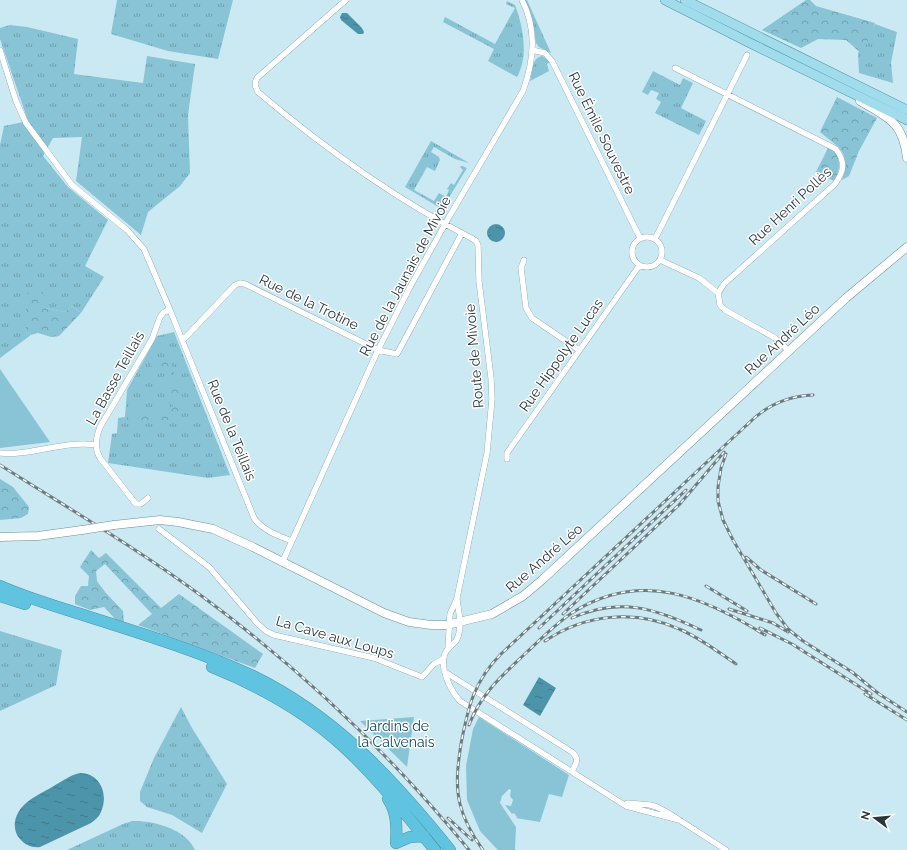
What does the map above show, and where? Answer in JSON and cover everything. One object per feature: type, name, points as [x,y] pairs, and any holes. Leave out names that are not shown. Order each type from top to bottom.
[{"type":"highway","points":[[0,586],[34,599],[201,655],[262,681],[309,709],[338,730],[362,751],[406,796],[450,850]]},
{"type":"highway","points":[[0,596],[210,666],[270,694],[315,724],[354,757],[410,818],[435,850]]},
{"type":"highway","points":[[315,724],[355,763],[388,800],[395,814],[396,842]]},
{"type":"highway","points":[[406,796],[411,806],[410,818]]},
{"type":"highway","points":[[396,842],[400,824],[410,818],[422,822],[447,850]]},
{"type":"highway","points":[[396,842],[410,837],[424,836]]},
{"type":"main road","points":[[666,0],[907,120]]},
{"type":"main road","points":[[685,0],[907,110]]},
{"type":"street","name":"Route de Mivoie","points":[[346,0],[257,78],[255,83],[258,92],[287,117],[340,157],[402,198],[473,239],[478,245],[479,281],[491,378],[492,399],[487,453],[457,598],[457,610],[460,623]]},
{"type":"street","name":"Rue de la Jaunais de Mivoie","points":[[282,563],[378,350],[410,287],[522,91],[528,76],[532,50],[531,27],[522,0]]},
{"type":"street","points":[[0,50],[16,101],[26,123],[72,185],[127,230],[144,249],[170,310]]},
{"type":"street","name":"Rue Émile Souvestre","points":[[532,50],[546,53],[552,61],[640,238]]},
{"type":"street","points":[[655,239],[747,55]]},
{"type":"street","name":"Rue Henri Pollès","points":[[675,68],[836,149],[842,160],[842,174],[835,184],[724,284],[718,293]]},
{"type":"street","points":[[851,93],[855,98],[893,122],[900,131],[906,146],[907,158]]},
{"type":"street","name":"Rue de la Trotine","points":[[183,340],[235,286],[245,284],[378,350],[398,354],[462,233]]},
{"type":"street","points":[[646,236],[655,239],[660,244],[662,249],[660,260],[651,267],[645,268],[639,266],[634,262],[632,257],[632,246],[635,241],[646,236]]},
{"type":"street","points":[[897,255],[907,242]]},
{"type":"street","name":"Rue André Léo","points":[[0,537],[38,536],[160,520],[178,522],[213,529],[232,537],[384,613],[409,622],[431,625],[449,625],[492,614],[523,596],[542,580],[789,350],[846,298],[907,247]]},
{"type":"street","points":[[524,260],[521,268],[526,308],[532,318],[580,350]]},
{"type":"street","points":[[660,260],[699,278],[718,293],[720,305],[725,310],[775,338],[789,350]]},
{"type":"street","name":"Rue Hippolyte Lucas","points":[[506,459],[507,452],[639,266]]},
{"type":"street","name":"Rue de la Teillais","points":[[170,310],[254,518],[262,527],[292,541]]},
{"type":"street","name":"La Basse Teillais","points":[[148,498],[141,504],[136,504],[100,458],[96,451],[96,438],[100,427],[152,339],[160,316],[164,312],[170,310]]},
{"type":"street","points":[[0,453],[13,453],[80,444],[96,445]]},
{"type":"street","name":"La Cave aux Loups","points":[[159,529],[209,567],[258,624],[270,633],[374,658],[422,678],[434,664],[443,659]]},
{"type":"street","name":"Route de Mivoie","points":[[448,649],[450,614],[457,598]]},
{"type":"street","points":[[460,623],[456,642],[448,649],[443,659],[448,682],[460,701],[617,800],[654,806],[726,850]]},
{"type":"street","points":[[445,672],[572,752],[577,757],[572,772]]},
{"type":"green space","points":[[117,0],[233,0],[218,59],[168,51],[111,34]]},
{"type":"green space","points":[[524,0],[527,0],[551,53],[539,47],[536,43],[532,21]]},
{"type":"green space","points":[[806,0],[810,0],[816,6],[875,23],[862,54],[846,40],[818,39],[801,48],[762,30]]},
{"type":"green space","points":[[507,1],[515,5],[524,41],[523,60],[517,77],[488,61],[494,49],[443,22],[445,17],[495,44],[515,8],[506,4]]},
{"type":"green space","points":[[875,24],[897,32],[891,63],[893,83],[859,73],[858,53]]},
{"type":"green space","points":[[10,25],[27,27],[78,39],[74,74],[143,83],[147,56],[195,64],[188,115],[190,173],[180,186],[148,212],[141,235],[76,181],[82,137],[53,138],[43,156],[68,187],[108,220],[85,266],[104,277],[81,313],[72,306],[64,312],[46,308],[26,332],[31,335],[0,358],[0,145],[4,126],[28,121],[0,39],[0,28]]},
{"type":"green space","points":[[542,56],[550,62],[547,64],[549,71],[530,81],[534,62],[538,57]]},
{"type":"green space","points":[[653,71],[680,85],[683,78],[693,83],[681,108],[706,121],[699,135],[655,113],[661,102],[656,99],[659,93],[651,90],[648,95],[642,92]]},
{"type":"green space","points":[[837,97],[877,118],[859,151],[849,176],[842,180],[845,163],[842,152],[820,132]]},
{"type":"green space","points":[[431,141],[469,163],[455,159],[434,147],[431,152],[439,157],[440,160],[435,171],[427,167],[414,190],[434,201],[439,193],[446,197],[449,190],[447,189],[451,183],[454,185],[463,170],[460,167],[462,166],[467,168],[442,209],[405,187]]},
{"type":"green space","points":[[828,148],[835,152],[839,162],[838,174],[834,181],[816,172]]},
{"type":"green space","points":[[44,292],[46,308],[64,312],[72,306],[81,313],[59,336],[51,337],[38,333],[31,335],[26,332],[26,293]]},
{"type":"green space","points":[[174,332],[230,475],[208,478],[108,463],[112,434],[117,433],[118,418],[125,417],[127,390],[157,336]]},
{"type":"green space","points":[[169,360],[181,397],[180,419],[159,422],[145,420],[126,421],[128,413],[165,413],[173,408],[165,370],[153,371],[150,362]]},
{"type":"green space","points":[[0,369],[50,442],[0,448]]},
{"type":"green space","points":[[0,479],[13,487],[29,507],[28,514],[21,518],[0,520]]},
{"type":"green space","points":[[91,550],[99,558],[106,553],[161,608],[179,594],[263,654],[255,668],[138,625],[152,614],[105,564],[96,571],[97,581],[123,611],[124,622],[116,620],[104,607],[90,610],[75,604],[75,596],[81,586],[88,586],[89,576],[80,567]]},
{"type":"green space","points":[[0,631],[62,650],[56,685],[0,711]]},
{"type":"green space","points":[[181,707],[192,728],[227,784],[202,833],[172,815],[147,807],[140,801],[140,792],[154,758]]},
{"type":"green space","name":"Jardins de la Calvenais","points":[[414,717],[407,767],[360,721]]},
{"type":"green space","points":[[479,717],[569,775],[562,797],[549,794],[540,822],[516,818],[517,817],[514,813],[512,814],[505,805],[511,806],[513,800],[510,796],[511,790],[509,789],[502,796],[500,803],[516,827],[515,850],[498,850],[496,848],[480,831],[467,800],[466,766],[473,729]]},
{"type":"green space","points":[[132,821],[159,824],[177,831],[191,843],[195,850],[67,850],[123,824]]},
{"type":"water","points":[[342,13],[347,13],[362,28],[364,32],[363,34],[358,34],[341,20],[340,17]]},
{"type":"water","points":[[496,224],[500,225],[504,229],[504,237],[500,241],[496,242],[492,241],[488,237],[487,233],[488,229],[492,225]]},
{"type":"water","points":[[539,677],[556,688],[540,716],[523,705]]},
{"type":"water","points":[[80,773],[93,777],[101,786],[104,798],[101,812],[98,817],[91,823],[40,847],[29,846],[24,843],[16,833],[15,822],[17,815],[24,805],[34,797],[69,777]]},
{"type":"railway","points":[[747,425],[761,412],[777,403],[794,397],[813,395]]},
{"type":"railway","points":[[483,850],[466,822],[458,796],[457,782],[461,744],[466,718],[478,685],[484,674],[501,654],[751,421]]},
{"type":"railway","points":[[563,614],[679,505],[724,452]]},
{"type":"railway","points":[[726,454],[721,468],[718,487],[718,501],[723,520],[733,540],[776,613],[788,629],[803,641],[852,672],[879,694],[907,712]]},
{"type":"railway","points":[[0,465],[153,562],[240,625],[310,684],[377,747],[469,850]]},
{"type":"railway","points":[[539,628],[686,490]]},
{"type":"railway","points":[[746,557],[761,570],[816,604]]},
{"type":"railway","points":[[706,586],[747,611]]},
{"type":"railway","points":[[469,725],[486,694],[550,630],[575,611],[600,599],[625,592],[649,591],[673,593],[719,609],[765,635]]},
{"type":"railway","points":[[572,618],[590,611],[606,608],[638,608],[668,616],[701,630]]},
{"type":"railway","points":[[729,609],[773,623],[788,632]]},
{"type":"railway","points":[[545,641],[560,632],[593,620],[610,617],[645,619],[662,623],[686,632],[736,664]]},
{"type":"railway","points":[[760,628],[792,644],[871,694]]},
{"type":"railway","points":[[865,694],[907,720]]},
{"type":"railway","points":[[448,818],[472,840]]}]
